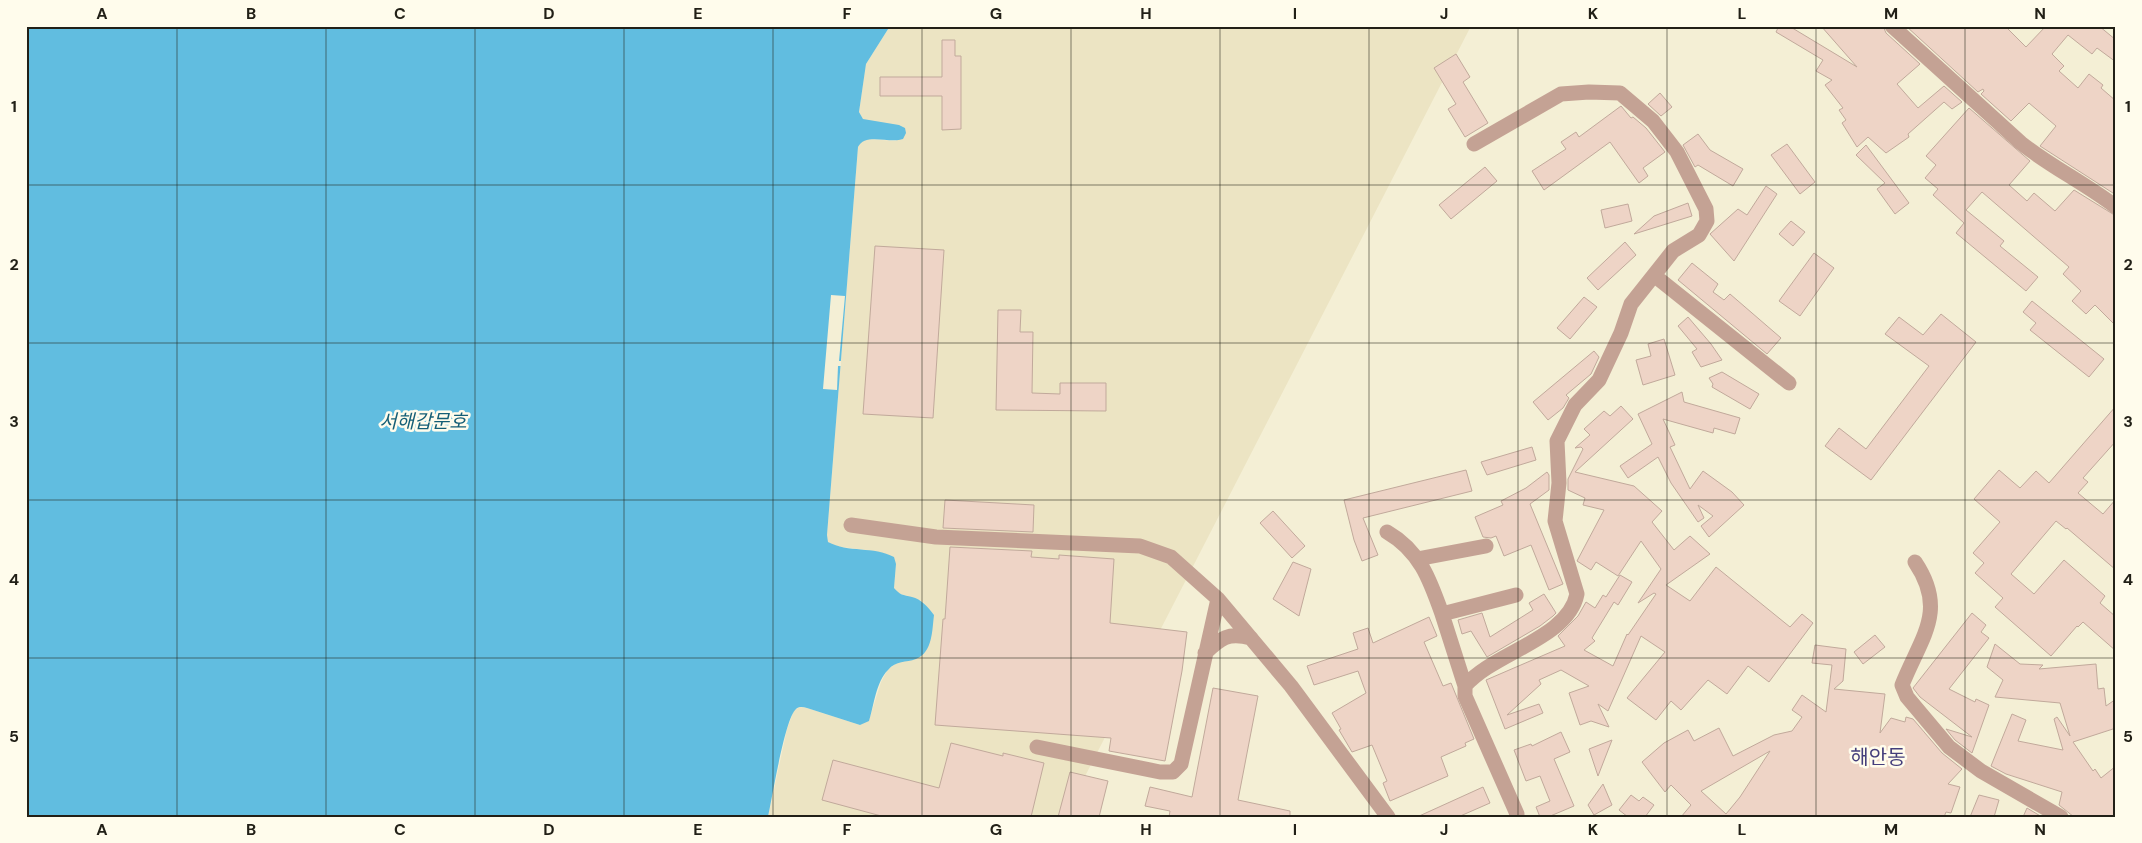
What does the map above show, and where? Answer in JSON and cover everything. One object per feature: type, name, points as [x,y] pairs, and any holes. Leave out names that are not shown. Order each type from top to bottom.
[{"type":"street","points":[[1892,26],[2042,160],[2100,194],[2116,207]]},
{"type":"street","points":[[1465,686],[1470,679],[1506,655],[1558,624],[1575,605],[1577,594],[1555,521],[1559,483],[1557,441],[1575,405],[1599,380],[1621,333],[1631,304],[1673,251],[1699,235],[1707,221],[1706,209],[1699,191],[1678,152],[1653,121],[1620,94],[1589,92],[1561,94],[1474,144]]},
{"type":"street","points":[[1655,276],[1790,383]]},
{"type":"street","points":[[851,525],[936,537],[1140,546],[1171,557],[1218,599],[1326,731],[1388,817]]},
{"type":"street","points":[[1387,532],[1409,548],[1418,559],[1433,589],[1465,686],[1465,696],[1517,814],[1516,817]]},
{"type":"street","points":[[1418,559],[1486,546]]},
{"type":"street","points":[[1914,562],[1924,576],[1929,588],[1931,614],[1902,685],[1907,697],[1949,748],[1980,771],[2061,817]]},
{"type":"street","points":[[1442,614],[1516,595]]},
{"type":"street","points":[[1037,746],[1160,772],[1173,772],[1180,764],[1218,599]]},
{"type":"street","points":[[1205,653],[1220,639],[1237,634],[1250,638]]},
{"type":"shaded area","points":[[890,26],[1471,26],[1064,817],[768,817],[787,729],[794,710],[800,707],[807,708],[860,725],[869,720],[881,682],[888,669],[900,661],[916,659],[934,615],[922,601],[898,593],[894,588],[896,564],[873,551],[834,546],[828,542],[827,535],[858,147],[860,142],[866,139],[897,141],[863,119],[859,112],[866,64]]},
{"type":"water","name":"서해갑문호","points":[[26,26],[890,26],[866,64],[859,112],[863,119],[899,125],[905,128],[906,133],[903,139],[866,140],[858,147],[827,535],[828,542],[836,545],[878,552],[894,557],[896,564],[894,588],[902,594],[921,601],[934,615],[931,640],[926,651],[916,659],[894,665],[884,675],[878,687],[869,721],[860,725],[807,708],[800,707],[796,709],[792,715],[783,742],[768,817],[26,817]]},
{"type":"pier","points":[[831,295],[845,296],[839,361],[841,361],[841,366],[838,366],[837,390],[823,389]]},
{"type":"building","points":[[1779,26],[1789,26],[1857,67],[1821,26],[1883,26],[1886,33],[1920,64],[1897,84],[1918,108],[1944,86],[1962,102],[1952,109],[1944,102],[1908,134],[1909,137],[1886,153],[1868,137],[1857,147],[1842,123],[1846,120],[1839,110],[1843,108],[1825,85],[1832,80],[1816,71],[1823,60],[1776,32]]},
{"type":"building","points":[[1906,26],[2005,26],[2026,47],[2046,26],[2099,26],[2116,40],[2116,62],[2097,48],[2092,54],[2068,35],[2052,54],[2064,66],[2059,71],[2078,88],[2089,74],[2103,85],[2101,88],[2116,101],[2116,195],[2040,146],[2056,126],[2029,103],[2011,121],[1981,94],[1984,91],[1983,89],[1978,92]]},
{"type":"building","points":[[942,40],[955,40],[955,56],[961,56],[961,129],[942,130],[942,96],[880,96],[880,77],[942,77]]},
{"type":"building","points":[[1456,54],[1470,77],[1463,82],[1488,123],[1465,137],[1448,109],[1456,104],[1434,68]]},
{"type":"building","points":[[1660,93],[1672,107],[1661,116],[1648,104]]},
{"type":"building","points":[[1621,106],[1631,118],[1633,117],[1646,128],[1665,152],[1643,168],[1648,176],[1639,183],[1610,142],[1544,190],[1532,171],[1566,149],[1561,142],[1576,132],[1579,137]]},
{"type":"building","points":[[1969,108],[2030,161],[2009,185],[2027,201],[2034,193],[2055,211],[2074,190],[2116,216],[2116,326],[2095,305],[2086,314],[2072,301],[2081,291],[2063,274],[2069,267],[1982,192],[1966,210],[2004,241],[2000,246],[2038,277],[2026,291],[1956,233],[1964,223],[1933,195],[1938,189],[1925,178],[1936,165],[1926,156]]},
{"type":"building","points":[[1698,134],[1710,150],[1743,169],[1733,186],[1698,165],[1695,167],[1683,145]]},
{"type":"building","points":[[1787,144],[1815,182],[1800,194],[1771,155]]},
{"type":"building","points":[[1866,145],[1909,203],[1895,214],[1877,189],[1885,183],[1856,155]]},
{"type":"building","points":[[1485,167],[1497,181],[1451,219],[1439,205]]},
{"type":"building","points":[[1766,186],[1777,194],[1734,261],[1710,234],[1738,209],[1747,215]]},
{"type":"building","points":[[1688,203],[1692,216],[1634,234],[1654,216]]},
{"type":"building","points":[[1628,204],[1632,221],[1605,228],[1601,210]]},
{"type":"building","points":[[1791,221],[1805,232],[1793,246],[1779,234]]},
{"type":"building","points":[[1625,242],[1636,255],[1598,290],[1587,278]]},
{"type":"building","points":[[875,246],[944,250],[933,418],[863,414]]},
{"type":"building","points":[[1814,253],[1834,268],[1800,316],[1779,301]]},
{"type":"building","points":[[1692,263],[1718,284],[1713,292],[1724,300],[1730,294],[1781,338],[1767,354],[1678,280]]},
{"type":"building","points":[[1584,297],[1597,307],[1570,339],[1557,328]]},
{"type":"building","points":[[2032,301],[2104,359],[2089,377],[2030,330],[2036,323],[2023,312]]},
{"type":"building","points":[[998,310],[1021,310],[1020,332],[1033,332],[1032,393],[1060,394],[1060,383],[1106,383],[1106,411],[996,410]]},
{"type":"building","points":[[1941,314],[1976,342],[1871,480],[1825,446],[1839,428],[1866,449],[1929,366],[1885,334],[1899,317],[1923,335]]},
{"type":"building","points":[[1688,317],[1722,360],[1701,367],[1692,352],[1697,349],[1678,326]]},
{"type":"building","points":[[1664,339],[1675,375],[1643,385],[1636,360],[1651,356],[1648,344]]},
{"type":"building","points":[[1594,351],[1599,357],[1591,374],[1566,395],[1569,398],[1563,408],[1548,420],[1533,402]]},
{"type":"building","points":[[1722,372],[1759,394],[1750,409],[1712,387],[1713,384],[1709,378]]},
{"type":"building","points":[[1682,392],[1684,402],[1740,418],[1735,434],[1714,428],[1713,433],[1663,419],[1675,445],[1670,447],[1690,489],[1703,471],[1732,492],[1744,505],[1709,537],[1701,526],[1713,516],[1698,505],[1704,518],[1698,522],[1671,483],[1658,457],[1628,478],[1620,466],[1652,444],[1638,414]]},
{"type":"building","points":[[1621,406],[1633,419],[1575,472],[1634,486],[1662,511],[1652,522],[1674,550],[1690,536],[1710,554],[1666,585],[1690,601],[1716,567],[1790,627],[1802,614],[1813,623],[1769,682],[1748,666],[1727,694],[1708,680],[1681,710],[1671,701],[1656,720],[1627,698],[1665,652],[1641,636],[1608,711],[1598,704],[1609,727],[1591,721],[1580,725],[1569,693],[1589,686],[1561,670],[1539,680],[1541,684],[1507,715],[1539,704],[1543,713],[1505,729],[1486,680],[1565,646],[1558,636],[1578,616],[1586,602],[1595,608],[1603,595],[1606,597],[1620,575],[1632,582],[1618,605],[1614,602],[1592,638],[1595,641],[1584,650],[1613,666],[1627,634],[1656,594],[1654,593],[1638,603],[1661,569],[1641,541],[1618,576],[1596,562],[1591,570],[1577,561],[1604,510],[1583,505],[1585,498],[1568,490],[1568,479],[1583,449],[1581,447],[1575,448],[1590,435],[1584,429],[1604,411],[1610,416]]},
{"type":"building","points":[[2116,406],[2116,441],[2083,478],[2088,482],[2078,493],[2103,514],[2116,499],[2116,570],[2067,528],[2056,521],[2011,574],[2034,594],[2064,560],[2105,596],[2100,603],[2116,617],[2116,651],[2083,622],[2077,626],[2051,656],[1995,607],[2003,598],[1975,573],[1984,563],[1973,553],[2000,522],[1974,499],[1999,470],[2020,488],[2036,471],[2049,483]]},
{"type":"building","points":[[1532,447],[1536,460],[1487,475],[1481,462]]},
{"type":"building","points":[[1466,470],[1472,491],[1363,518],[1378,555],[1362,561],[1354,540],[1344,500]]},
{"type":"building","points":[[1547,472],[1549,475],[1549,490],[1530,504],[1563,584],[1549,590],[1531,545],[1504,556],[1496,536],[1491,538],[1483,537],[1475,517],[1503,505],[1501,501],[1526,488]]},
{"type":"building","points":[[945,500],[1034,505],[1033,532],[943,528]]},
{"type":"building","points":[[1273,511],[1305,546],[1292,558],[1260,523]]},
{"type":"building","points":[[950,547],[1032,551],[1031,557],[1059,559],[1059,555],[1114,559],[1110,623],[1187,632],[1182,671],[1165,761],[1109,751],[1111,738],[935,725]]},
{"type":"building","points":[[1293,562],[1311,569],[1299,616],[1273,599]]},
{"type":"building","points":[[1544,594],[1556,613],[1540,626],[1487,657],[1471,631],[1462,634],[1458,620],[1482,613],[1490,637],[1533,610],[1529,603]]},
{"type":"building","points":[[1972,613],[1986,625],[1981,632],[1989,638],[1949,689],[1975,702],[1976,699],[1989,705],[1972,753],[1955,740],[1946,729],[1972,737],[1920,697],[1913,688]]},
{"type":"building","points":[[1429,617],[1437,636],[1424,642],[1443,686],[1451,683],[1474,739],[1465,743],[1466,746],[1441,757],[1448,776],[1390,801],[1383,783],[1387,781],[1372,745],[1352,752],[1339,730],[1341,729],[1332,713],[1366,693],[1358,671],[1314,685],[1307,666],[1358,649],[1353,633],[1368,628],[1373,643]]},
{"type":"building","points":[[1875,635],[1885,647],[1863,664],[1854,652]]},
{"type":"building","points":[[1995,644],[2020,664],[2043,665],[2039,669],[2096,664],[2098,689],[2104,688],[2106,706],[2116,699],[2116,728],[2073,742],[2093,771],[2095,769],[2101,778],[2116,766],[2116,817],[2074,817],[2059,805],[2062,792],[2006,774],[1991,766],[2012,714],[2026,720],[2018,741],[2063,750],[2054,719],[2057,717],[2070,736],[2060,703],[1995,697],[2003,680],[1987,667]]},
{"type":"building","points":[[1815,645],[1846,649],[1843,681],[1834,689],[1885,694],[1880,733],[1891,718],[1905,722],[1906,717],[1913,719],[1942,753],[1962,769],[1948,784],[1960,787],[1951,813],[1946,812],[1944,817],[1681,817],[1691,805],[1671,785],[1665,792],[1642,762],[1664,743],[1688,730],[1694,741],[1719,728],[1733,756],[1774,735],[1792,731],[1802,717],[1792,710],[1802,695],[1826,712],[1832,665],[1812,663]],"holes":[[[1770,751],[1740,797],[1726,814],[1701,791]]]},
{"type":"building","points":[[1213,688],[1258,696],[1238,800],[1290,811],[1290,817],[1169,817],[1170,811],[1145,806],[1150,787],[1192,797]]},
{"type":"building","points":[[1561,732],[1570,752],[1554,759],[1574,806],[1548,817],[1540,817],[1536,807],[1550,801],[1540,776],[1526,781],[1514,750],[1531,744],[1532,746]]},
{"type":"building","points":[[1612,740],[1598,776],[1589,749]]},
{"type":"building","points":[[951,743],[1003,756],[1003,753],[1044,763],[1031,817],[885,817],[822,800],[833,760],[939,788]]},
{"type":"building","points":[[1070,772],[1108,781],[1099,817],[1058,817]]},
{"type":"building","points":[[1603,784],[1612,805],[1594,815],[1588,805]]},
{"type":"building","points":[[1483,787],[1490,803],[1458,817],[1417,817]]},
{"type":"building","points":[[1631,795],[1639,801],[1643,797],[1654,805],[1645,817],[1628,817],[1619,810]]},
{"type":"building","points":[[1979,795],[1999,800],[1994,817],[1970,817]]},
{"type":"building","points":[[2027,808],[2042,817],[2023,817]]},
{"type":"district","name":"해안동","points":[[1878,757]]}]
